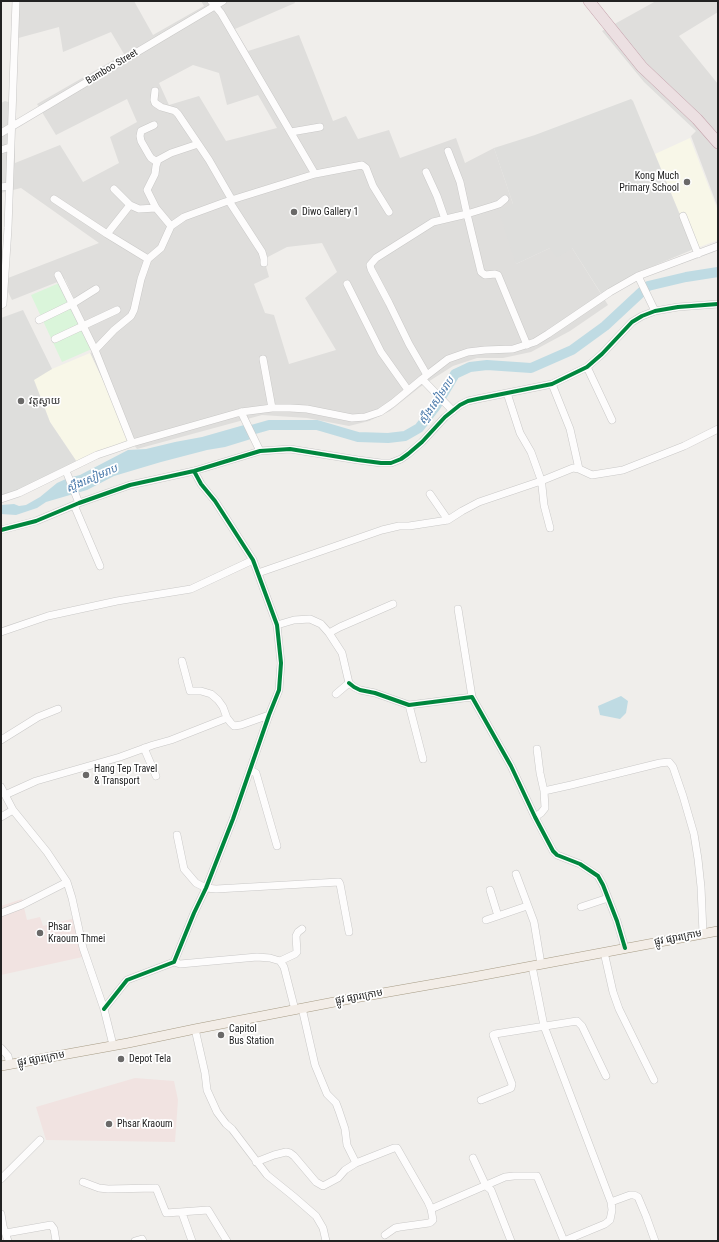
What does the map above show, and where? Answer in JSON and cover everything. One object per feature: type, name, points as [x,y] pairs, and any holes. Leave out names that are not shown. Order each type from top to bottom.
[{"type":"highway","points":[[589,1],[642,66],[697,119],[718,142]]},
{"type":"main road","name":"ផ្លូវ ផ្សារក្រោម","points":[[6,1065],[718,931]]},
{"type":"street","points":[[1,305],[3,304],[4,229],[9,186],[12,127],[16,1]]},
{"type":"street","name":"Bamboo Street","points":[[1,133],[213,3],[223,1]]},
{"type":"street","points":[[213,3],[221,13],[315,174]]},
{"type":"street","points":[[155,91],[155,103],[178,114],[209,160],[230,200],[259,247],[264,263]]},
{"type":"street","points":[[154,125],[141,131],[140,136],[141,141],[151,158],[157,162]]},
{"type":"street","points":[[291,132],[320,127]]},
{"type":"street","points":[[171,226],[156,208],[147,190],[155,174],[158,160],[171,153],[198,144]]},
{"type":"street","points":[[1,150],[10,146]]},
{"type":"street","points":[[448,151],[460,182],[481,272],[485,275],[498,275],[527,344]]},
{"type":"street","points":[[95,350],[114,330],[131,316],[148,260],[161,248],[171,226],[184,217],[230,200],[315,174],[362,165],[366,168],[375,189],[389,212]]},
{"type":"street","points":[[426,172],[437,196],[445,219]]},
{"type":"street","points":[[1,187],[9,186]]},
{"type":"street","points":[[114,189],[130,205],[139,209],[156,208]]},
{"type":"street","points":[[54,199],[148,260]]},
{"type":"street","points":[[452,411],[431,388],[424,377],[370,265],[376,258],[433,222],[493,206],[499,204],[505,199]]},
{"type":"street","points":[[107,234],[130,205]]},
{"type":"street","points":[[683,216],[698,254]]},
{"type":"street","points":[[1,499],[66,473],[97,455],[132,442],[242,414],[272,408],[307,410],[352,418],[364,417],[380,412],[448,359],[468,352],[513,349],[535,342],[610,292],[639,277],[678,260],[718,246]]},
{"type":"street","points":[[58,275],[95,350],[132,442]]},
{"type":"street","points":[[639,277],[655,311]]},
{"type":"street","points":[[347,284],[381,352],[408,390]]},
{"type":"street","points":[[39,320],[72,304],[96,289]]},
{"type":"street","points":[[1,530],[36,521],[76,501],[130,485],[194,471],[258,448],[290,449],[358,460],[391,463],[408,454],[460,405],[472,400],[552,384],[587,367],[602,354],[632,322],[642,316],[655,311],[678,307],[718,304]]},
{"type":"street","points":[[55,339],[117,310]]},
{"type":"street","points":[[263,359],[272,408]]},
{"type":"street","points":[[587,367],[612,420]]},
{"type":"street","points":[[552,384],[570,429],[579,468]]},
{"type":"street","points":[[507,393],[520,433],[531,452],[541,481],[544,505],[550,528]]},
{"type":"street","points":[[242,414],[258,448]]},
{"type":"street","points":[[258,573],[387,529],[399,526],[409,526],[448,520],[479,502],[541,481],[573,468],[579,468],[592,475],[623,470],[684,446],[718,429]]},
{"type":"street","points":[[174,962],[206,888],[233,819],[279,690],[281,663],[277,625],[253,560],[215,501],[201,484],[194,471]]},
{"type":"street","points":[[66,473],[100,566]]},
{"type":"street","points":[[430,494],[448,520]]},
{"type":"street","points":[[1,632],[48,616],[117,601],[191,589],[253,560]]},
{"type":"street","points":[[330,633],[340,627],[393,604]]},
{"type":"street","points":[[458,609],[472,697],[511,766],[553,851],[557,855],[580,864],[596,875],[603,885],[617,921],[625,948]]},
{"type":"street","points":[[277,625],[294,620],[310,619],[321,624],[330,633],[342,653],[349,682],[360,690],[375,693],[410,705],[472,697]]},
{"type":"street","points":[[182,661],[190,691],[201,691],[211,694],[218,700],[230,723],[234,726],[269,715]]},
{"type":"street","points":[[336,694],[349,682]]},
{"type":"street","points":[[410,705],[423,759]]},
{"type":"street","points":[[1,740],[38,717],[58,709]]},
{"type":"street","points":[[5,795],[36,781],[120,757],[171,740],[227,718]]},
{"type":"street","points":[[144,748],[156,776]]},
{"type":"street","points":[[535,817],[545,808],[544,791],[537,749]]},
{"type":"street","points":[[544,791],[669,762],[673,767],[677,778],[694,834],[701,887],[703,933]]},
{"type":"street","points":[[250,770],[256,773],[277,846]]},
{"type":"street","points":[[1,787],[13,810],[47,852],[67,882],[83,948],[104,1009],[113,1045]]},
{"type":"street","points":[[1,817],[13,810]]},
{"type":"street","points":[[177,835],[184,869],[196,883],[206,888],[216,889],[338,882],[340,884],[349,932]]},
{"type":"street","points":[[431,1209],[505,1177],[537,1176],[564,1241],[608,1222],[611,1218],[611,1202],[544,1026],[536,965],[534,922],[516,874]]},
{"type":"street","points":[[1,912],[22,905],[67,882]]},
{"type":"street","points":[[490,890],[498,916]]},
{"type":"street","points":[[581,907],[608,898]]},
{"type":"street","points":[[486,920],[527,906]]},
{"type":"street","points":[[104,1009],[127,980],[174,962],[180,964],[257,957],[280,960],[297,952],[296,936],[298,932],[302,930]]},
{"type":"street","points":[[604,952],[613,992],[619,1009],[654,1080]]},
{"type":"street","points":[[280,960],[284,967],[315,1065],[327,1094],[336,1103],[340,1111],[345,1129],[347,1145],[356,1163]]},
{"type":"street","points":[[481,1100],[511,1088],[512,1084],[493,1035],[495,1034],[577,1021],[580,1023],[606,1076]]},
{"type":"street","points":[[195,1029],[205,1073],[207,1090],[211,1102],[217,1112],[270,1178],[316,1216],[323,1228],[326,1241]]},
{"type":"street","points":[[1,1048],[8,1056],[6,1065]]},
{"type":"street","points":[[1,1179],[40,1140]]},
{"type":"street","points":[[256,1162],[274,1155],[286,1152],[290,1153],[316,1182],[323,1186],[338,1178],[345,1170],[356,1163],[397,1148],[431,1209],[434,1220],[431,1222],[395,1228],[385,1235]]},
{"type":"street","points":[[473,1158],[486,1186],[491,1190],[511,1241]]},
{"type":"street","points":[[83,1182],[99,1188],[108,1189],[156,1188],[166,1214],[208,1210],[227,1241]]},
{"type":"street","points":[[611,1202],[630,1195],[638,1197],[655,1241]]},
{"type":"street","points":[[182,1213],[192,1241]]},
{"type":"street","points":[[1,1214],[3,1228],[8,1241]]},
{"type":"street","points":[[3,1228],[51,1225],[54,1229],[56,1241]]},
{"type":"street","points":[[135,1241],[142,1239],[142,1241]]},
{"type":"shaded area","points":[[13,1],[134,1],[153,35],[204,6],[201,1],[294,1],[295,3],[235,29],[248,51],[299,35],[333,121],[346,116],[358,139],[389,130],[400,158],[456,138],[465,163],[494,148],[513,204],[516,264],[550,248],[572,248],[608,305],[570,331],[531,352],[503,358],[477,358],[453,366],[420,387],[390,411],[369,421],[349,426],[307,418],[262,415],[137,449],[131,441],[90,353],[98,350],[65,279],[12,300],[7,290],[8,278],[99,243],[21,188],[1,193],[1,103],[5,101],[15,104],[15,163],[60,145],[83,182],[119,163],[110,137],[137,122],[127,99],[56,135],[37,104],[124,54],[111,32],[63,52],[59,27],[11,40]],"holes":[[[193,65],[219,73],[227,105],[258,95],[277,128],[226,141],[199,96],[169,105],[159,83]],[[322,243],[337,272],[305,298],[336,350],[289,364],[274,315],[265,313],[254,284],[269,277],[264,259],[287,247]]]},
{"type":"shaded area","points":[[656,1],[718,2],[718,12],[679,36],[718,84],[718,208],[691,136],[696,131],[644,82],[602,31]]},
{"type":"shaded area","points":[[631,99],[694,249],[639,272],[602,295],[572,248],[557,257],[550,248],[516,264],[499,211],[513,204],[494,148],[535,135]]},
{"type":"shaded area","name":"Kong Much Primary School","points":[[690,138],[718,211],[718,240],[694,249],[655,154]]},
{"type":"shaded area","name":"វត្តស្វាយ","points":[[23,310],[52,369],[34,380],[50,422],[79,465],[1,497],[1,318]]},
{"type":"shaded area","points":[[90,353],[131,441],[79,465],[50,422],[33,379],[52,369]]},
{"type":"shaded area","name":"Phsar Kraoum Thmei","points":[[22,899],[27,920],[40,917],[43,926],[76,918],[87,956],[1,975],[1,906]]},
{"type":"shaded area","name":"Phsar Kraoum","points":[[135,1078],[174,1081],[178,1100],[175,1142],[46,1140],[36,1107]]},
{"type":"green space","points":[[64,281],[94,348],[62,362],[31,295]]},
{"type":"water","name":"ស្ទឹងសៀមរាប","points":[[244,425],[251,439],[225,447],[161,462],[114,476],[87,490],[46,502],[37,508],[16,515],[1,514],[1,505],[26,505],[40,497],[57,483],[80,475],[128,450],[146,449],[202,437]]},
{"type":"water","points":[[621,696],[628,701],[626,713],[620,719],[600,715],[598,706]]},
{"type":"waterway","name":"ស្ទឹងសៀមរាប","points":[[241,433],[269,425],[317,425],[358,437],[388,438],[405,436],[419,428],[436,406],[455,374],[470,367],[487,365],[531,368],[572,350],[605,326],[648,286],[686,277],[718,272]]},
{"type":"cycle path","points":[[1,530],[36,521],[79,503],[130,485],[194,471],[260,451],[290,449],[358,460],[391,463],[408,454],[422,442],[445,417],[460,405],[468,401],[552,384],[587,367],[602,354],[632,322],[642,316],[655,311],[678,307],[718,304]]},
{"type":"cycle path","points":[[104,1009],[127,980],[174,962],[206,888],[233,819],[279,690],[281,663],[277,625],[253,560],[215,501],[201,484],[194,471]]},
{"type":"cycle path","points":[[349,683],[360,690],[375,693],[409,705],[472,697],[511,766],[553,851],[557,855],[580,864],[598,876],[617,921],[625,948]]},
{"type":"place","name":"Kong Much Primary School","points":[[687,182]]},
{"type":"place","name":"Diwo Gallery 1","points":[[294,212]]},
{"type":"place","name":"វត្តស្វាយ","points":[[21,401]]},
{"type":"place","name":"Hang Tep Travel & Transport","points":[[86,775]]},
{"type":"place","name":"Phsar Kraoum Thmei","points":[[40,933]]},
{"type":"place","name":"Capitol Bus Station","points":[[221,1035]]},
{"type":"place","name":"Depot Tela","points":[[121,1059]]},
{"type":"place","name":"Phsar Kraoum","points":[[109,1124]]}]
